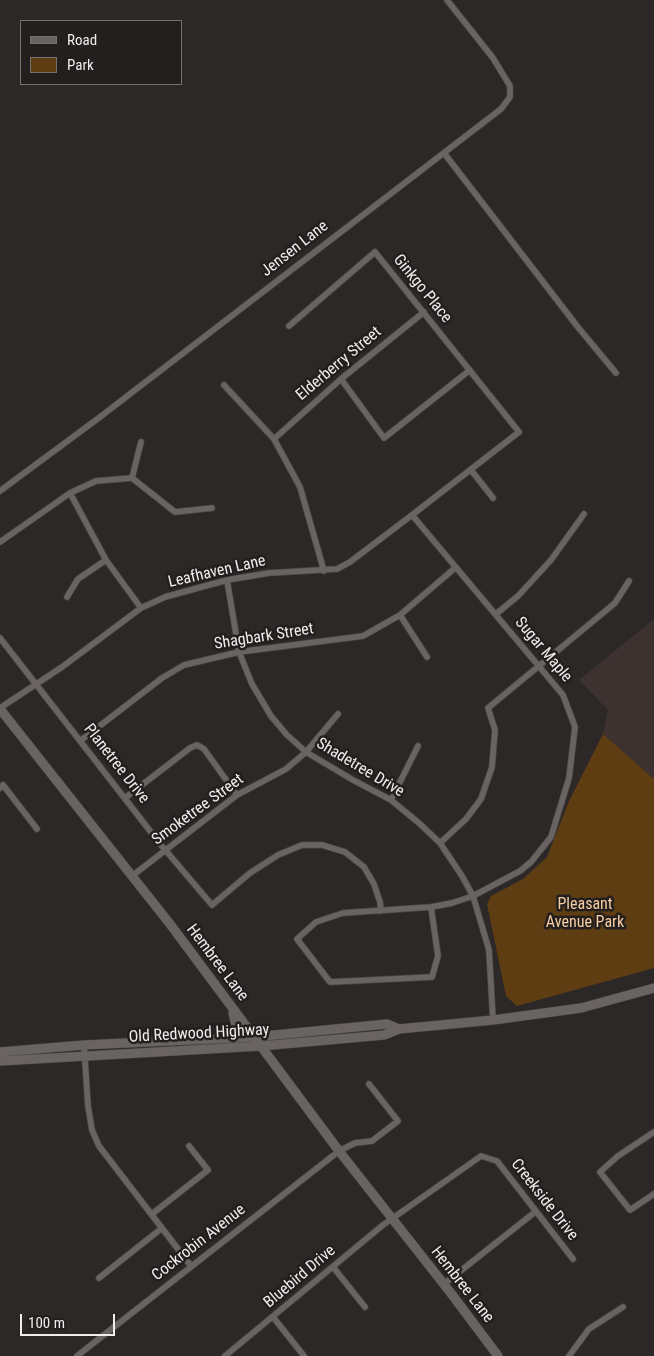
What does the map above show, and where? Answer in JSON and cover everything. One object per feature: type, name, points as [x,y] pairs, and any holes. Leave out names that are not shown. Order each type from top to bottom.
[{"type":"main road","name":"Hembree Lane","points":[[0,708],[132,876],[338,1151],[444,1284],[498,1356]]},
{"type":"main road","name":"Old Redwood Highway","points":[[1,1054],[84,1056],[261,1046],[384,1035],[399,1029],[493,1020],[581,1008],[654,988]]},
{"type":"main road","points":[[230,1005],[236,1025],[235,1038]]},
{"type":"main road","name":"Old Redwood Highway","points":[[1,1054],[84,1045],[254,1037],[387,1024],[399,1029]]},
{"type":"street","name":"Jensen Lane","points":[[0,491],[108,411],[501,109],[510,97],[510,86],[503,72],[447,0]]},
{"type":"street","points":[[444,152],[577,326],[616,372]]},
{"type":"street","name":"Ginkgo Place","points":[[289,326],[375,252],[519,432]]},
{"type":"street","name":"Elderberry Street","points":[[274,439],[341,379],[424,312]]},
{"type":"street","points":[[341,379],[384,438],[470,370]]},
{"type":"street","points":[[224,385],[274,439],[300,487],[324,571]]},
{"type":"street","name":"Leafhaven Lane","points":[[0,708],[62,668],[141,608],[174,595],[227,580],[270,573],[337,569],[350,562],[519,432]]},
{"type":"street","points":[[132,478],[141,442]]},
{"type":"street","points":[[471,470],[494,498]]},
{"type":"street","points":[[0,542],[70,493],[96,481],[132,478],[175,512],[212,508]]},
{"type":"street","points":[[70,493],[106,560],[141,608]]},
{"type":"street","points":[[496,614],[518,596],[551,560],[584,514]]},
{"type":"street","name":"Sugar Maple","points":[[412,515],[563,695],[575,727],[569,778],[551,837],[531,862],[520,871],[473,896],[452,903],[431,907],[343,913],[316,922],[297,939],[330,982],[432,977],[438,956],[431,907]]},
{"type":"street","points":[[67,597],[78,579],[106,560]]},
{"type":"street","name":"Shagbark Street","points":[[80,741],[162,678],[184,665],[239,652],[363,636],[400,615],[455,568]]},
{"type":"street","name":"Shadetree Drive","points":[[227,580],[239,652],[252,684],[271,716],[287,735],[306,752],[391,800],[419,823],[440,843],[462,876],[473,896],[489,950],[493,1020]]},
{"type":"street","points":[[440,843],[466,819],[481,799],[492,767],[495,730],[488,708],[615,603],[629,582]]},
{"type":"street","points":[[400,615],[427,657]]},
{"type":"street","name":"Planetree Drive","points":[[0,638],[166,850],[212,905],[250,873],[278,855],[302,846],[322,845],[345,852],[364,867],[374,884],[380,902],[380,910]]},
{"type":"street","name":"Smoketree Street","points":[[132,876],[237,795],[286,769],[306,752],[338,714]]},
{"type":"street","points":[[125,798],[190,748],[197,745],[204,749],[237,795]]},
{"type":"street","points":[[391,800],[418,746]]},
{"type":"street","points":[[0,788],[3,785],[37,829]]},
{"type":"street","points":[[84,1045],[88,1106],[92,1130],[99,1146],[192,1266]]},
{"type":"street","name":"Cockrobin Avenue","points":[[77,1356],[338,1151],[355,1143],[372,1141],[398,1121],[369,1084]]},
{"type":"street","points":[[654,1132],[618,1156],[600,1172],[630,1210],[654,1194]]},
{"type":"street","points":[[152,1214],[208,1170],[189,1146]]},
{"type":"street","name":"Creekside Drive","points":[[392,1218],[481,1156],[497,1161],[573,1260]]},
{"type":"street","points":[[444,1284],[535,1212]]},
{"type":"street","name":"Bluebird Drive","points":[[225,1356],[392,1218]]},
{"type":"street","points":[[99,1278],[162,1228]]},
{"type":"street","points":[[333,1268],[365,1307]]},
{"type":"street","points":[[569,1356],[589,1329],[623,1307]]},
{"type":"street","points":[[273,1317],[304,1356]]},
{"type":"shaded area","points":[[654,619],[654,779],[603,734],[608,710],[579,680]]},
{"type":"green space","name":"Pleasant Avenue Park","points":[[603,734],[654,779],[654,968],[517,1006],[506,996],[487,904],[491,896],[523,879],[547,857],[569,801]]}]
